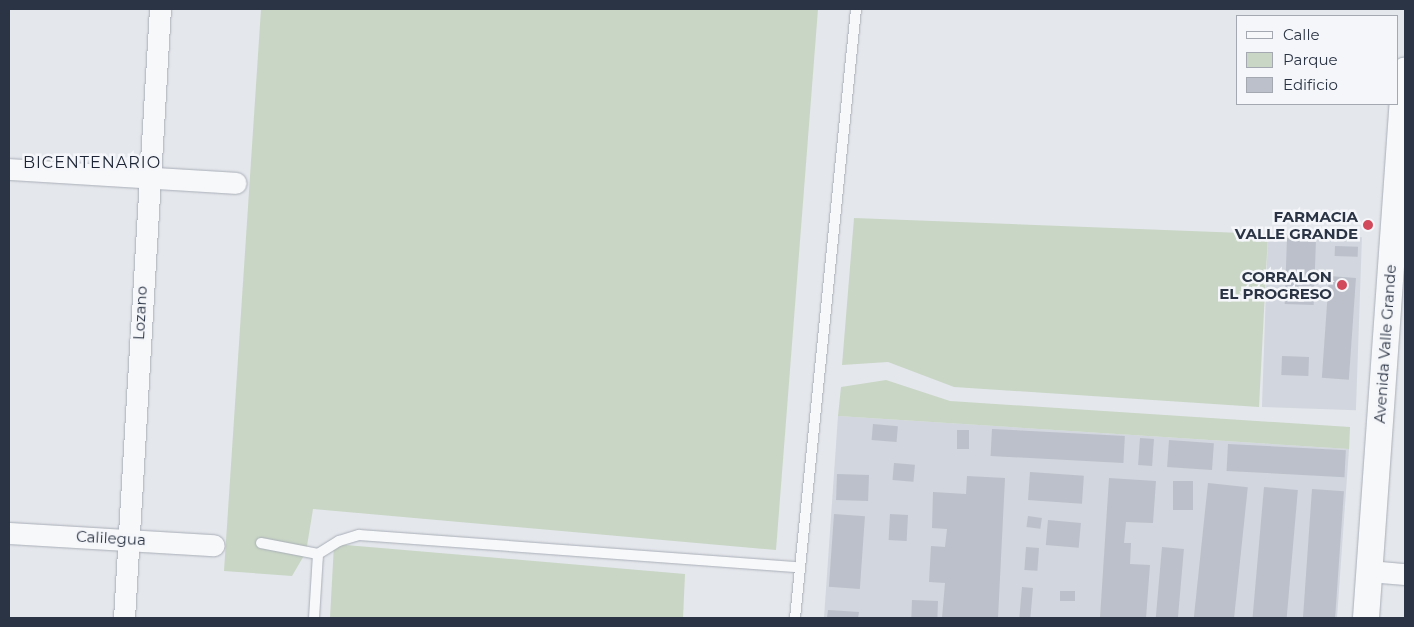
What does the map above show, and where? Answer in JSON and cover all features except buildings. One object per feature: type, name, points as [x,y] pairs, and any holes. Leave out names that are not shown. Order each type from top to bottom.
[{"type":"street","name":"Lozano","points":[[124,618],[147,178],[160,9]]},
{"type":"street","name":"Avenida Valle Grande","points":[[1366,618],[1398,262],[1405,70]]},
{"type":"street","points":[[9,169],[236,183]]},
{"type":"street","name":"Calilegua","points":[[9,533],[214,545]]},
{"type":"street","points":[[1369,571],[1405,574]]},
{"type":"lane","points":[[795,618],[798,567],[856,9]]},
{"type":"lane","points":[[261,543],[318,554],[339,541],[359,535],[798,567]]},
{"type":"lane","points":[[314,618],[318,554]]},
{"type":"shaded area","points":[[1268,234],[1362,237],[1356,410],[1262,407]]},
{"type":"shaded area","points":[[838,416],[1349,449],[1337,618],[824,618]]},
{"type":"green space","points":[[261,9],[818,9],[776,550],[313,509],[306,552],[292,576],[224,571]]},
{"type":"green space","points":[[854,218],[1268,234],[1259,407],[954,387],[888,362],[842,365]]},
{"type":"green space","points":[[886,380],[950,401],[1350,427],[1349,449],[838,416],[841,387]]},
{"type":"green space","points":[[334,544],[685,574],[683,618],[330,618]]},
{"type":"place","name":"FARMACIA VALLE GRANDE","points":[[1368,225]]},
{"type":"place","name":"CORRALON EL PROGRESO","points":[[1342,285]]},
{"type":"district","name":"BICENTENARIO","points":[[92,163]]}]
